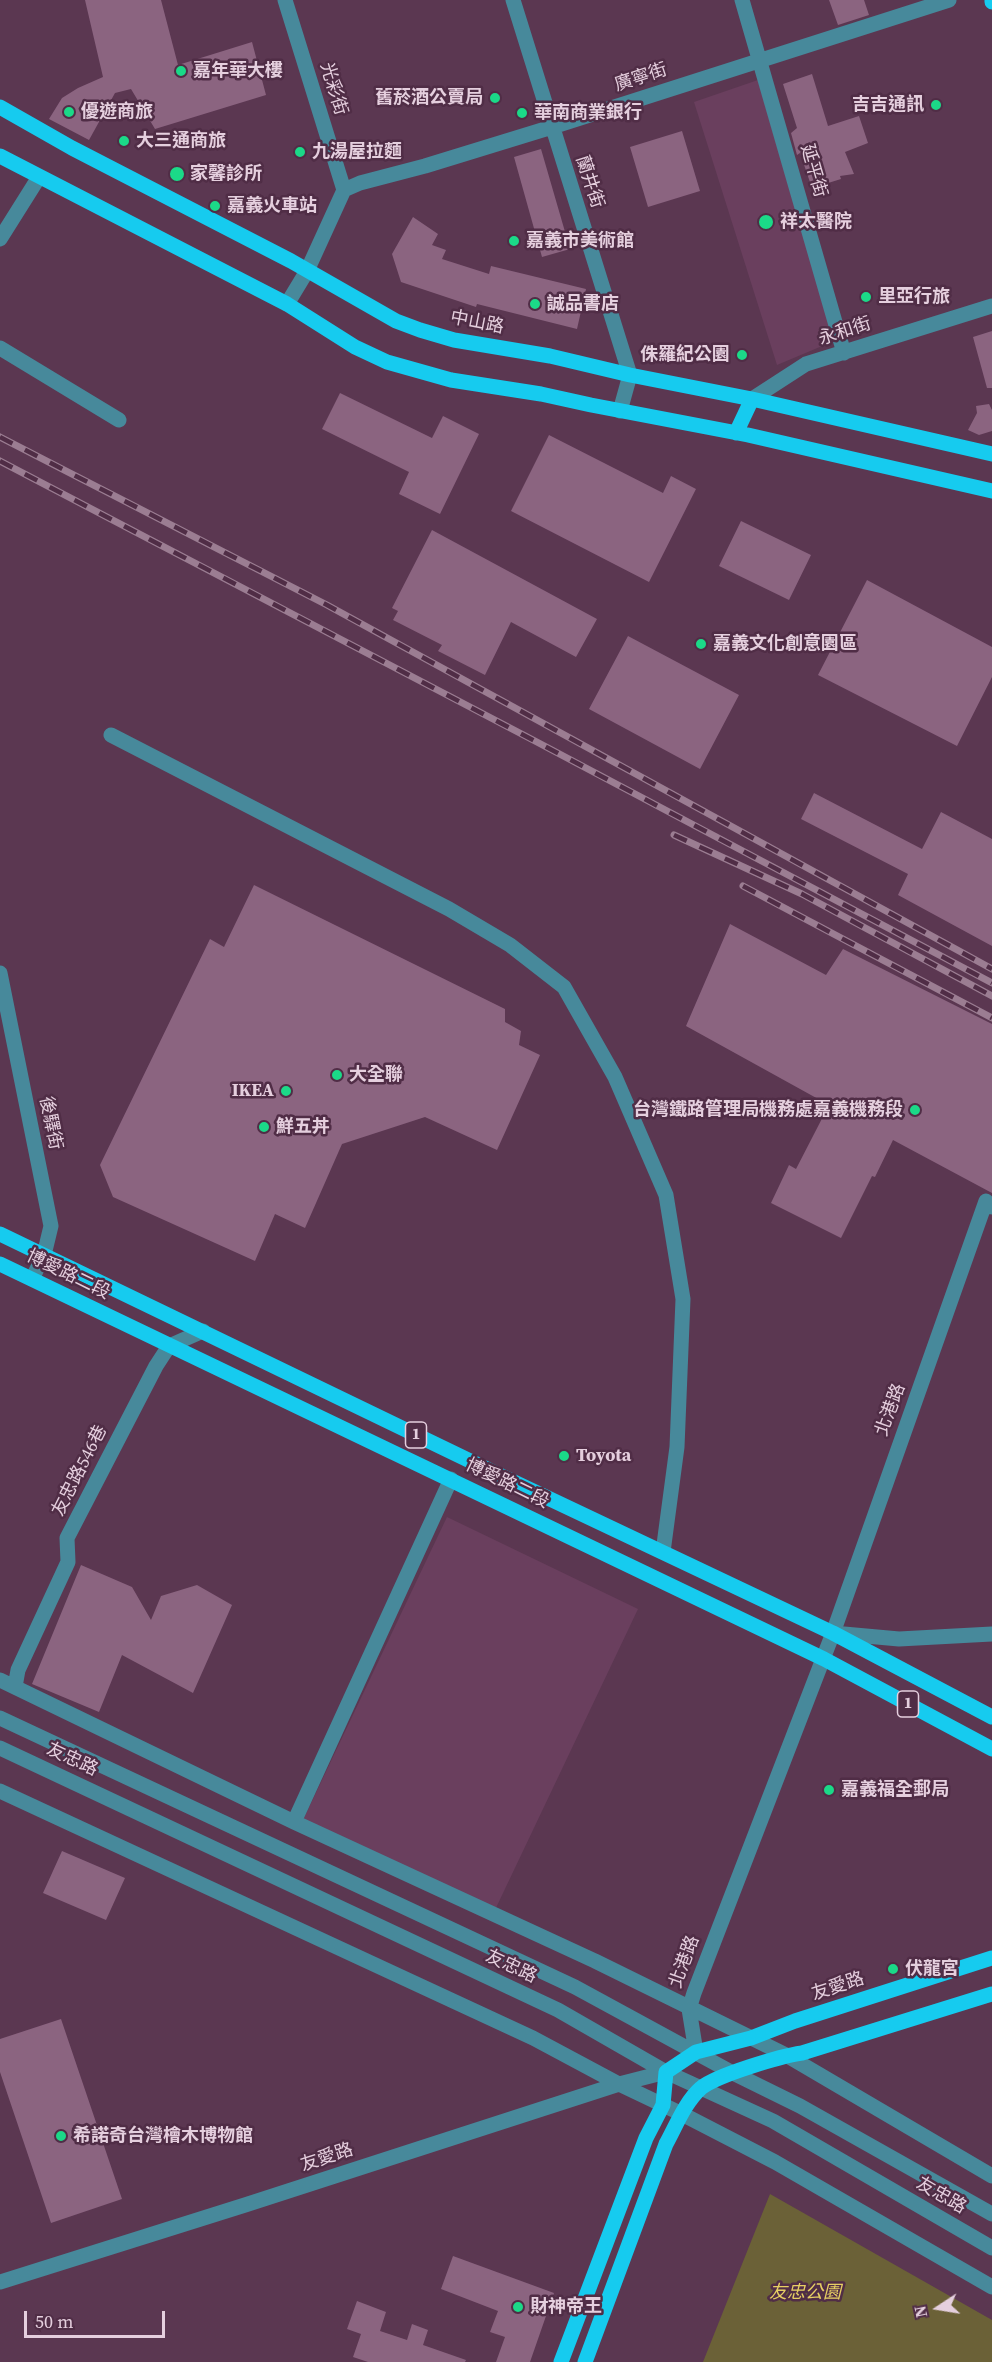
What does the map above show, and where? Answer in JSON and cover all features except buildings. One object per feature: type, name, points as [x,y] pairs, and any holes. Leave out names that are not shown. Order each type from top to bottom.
[{"type":"main road","name":"中山路","points":[[0,107],[72,148],[307,271],[396,321],[420,330],[454,340],[550,356],[630,375],[752,399],[992,454]]},
{"type":"main road","points":[[0,156],[287,304],[355,347],[387,362],[451,380],[541,394],[736,433],[992,491]]},
{"type":"main road","points":[[736,433],[752,399]]},
{"type":"main road","name":"博愛路二段","points":[[0,1234],[833,1633],[992,1717]]},
{"type":"main road","name":"博愛路二段","points":[[0,1264],[824,1659],[992,1749]]},
{"type":"main road","name":"友愛路","points":[[696,2052],[751,2038],[992,1958]]},
{"type":"main road","points":[[585,2362],[666,2144],[682,2114],[701,2088],[733,2073],[786,2055],[812,2050],[992,1994]]},
{"type":"main road","points":[[561,2362],[646,2138],[663,2105],[666,2072],[696,2052]]},
{"type":"street","name":"光彩街","points":[[285,0],[344,190]]},
{"type":"street","name":"蘭井街","points":[[513,0],[630,375]]},
{"type":"street","name":"延平街","points":[[742,0],[844,353]]},
{"type":"street","name":"廣寧街","points":[[344,190],[360,183],[425,166],[552,127],[949,0]]},
{"type":"street","points":[[0,239],[39,177]]},
{"type":"street","points":[[287,304],[307,271],[344,190]]},
{"type":"street","name":"永和街","points":[[752,399],[806,364],[992,306]]},
{"type":"street","points":[[0,348],[119,420]]},
{"type":"street","points":[[620,411],[630,375]]},
{"type":"street","points":[[111,735],[449,909],[510,945],[564,987],[615,1077],[666,1195],[683,1299],[677,1447],[663,1552]]},
{"type":"street","name":"後驛街","points":[[0,973],[51,1226],[44,1255],[32,1279]]},
{"type":"street","name":"北港路","points":[[696,2052],[689,2009],[694,1993],[824,1659],[989,1204]]},
{"type":"street","name":"友忠路546巷","points":[[15,1687],[18,1671],[68,1562],[67,1538],[156,1366],[170,1347],[203,1331]]},
{"type":"street","points":[[294,1822],[451,1479]]},
{"type":"street","points":[[833,1633],[899,1640],[992,1634]]},
{"type":"street","points":[[0,1680],[294,1822],[584,1956],[786,2055],[992,2176]]},
{"type":"street","name":"友忠路","points":[[0,1718],[575,1987],[733,2073],[800,2106],[992,2214]]},
{"type":"street","name":"友忠路","points":[[0,1748],[558,2010],[666,2072],[773,2121],[992,2248]]},
{"type":"street","points":[[0,1791],[533,2038],[775,2162],[992,2287]]},
{"type":"street","name":"友愛路","points":[[0,2282],[619,2084],[666,2072]]},
{"type":"shaded area","name":"祥太醫院","points":[[758,80],[834,341],[777,365],[694,102]]},
{"type":"shaded area","points":[[447,1517],[638,1609],[494,1912],[303,1820]]},
{"type":"green space","name":"友忠公園","points":[[770,2194],[992,2320],[992,2362],[703,2362]]},
{"type":"railway","points":[[0,437],[327,605],[992,969]]},
{"type":"railway","points":[[0,461],[992,983]]},
{"type":"railway","points":[[674,835],[802,894],[992,996]]},
{"type":"railway","points":[[743,886],[992,1018]]},
{"type":"place","name":"嘉年華大樓","points":[[181,71]]},
{"type":"place","name":"舊菸酒公賣局","points":[[495,98]]},
{"type":"place","name":"吉吉通訊","points":[[936,105]]},
{"type":"place","name":"優遊商旅","points":[[69,112]]},
{"type":"place","name":"華南商業銀行","points":[[522,113]]},
{"type":"place","name":"大三通商旅","points":[[124,141]]},
{"type":"place","name":"九湯屋拉麵","points":[[300,152]]},
{"type":"place","name":"家馨診所","points":[[177,174]]},
{"type":"place","name":"嘉義火車站","points":[[215,206]]},
{"type":"place","name":"祥太醫院","points":[[766,222]]},
{"type":"place","name":"嘉義市美術館","points":[[514,241]]},
{"type":"place","name":"里亞行旅","points":[[866,297]]},
{"type":"place","name":"誠品書店","points":[[535,304]]},
{"type":"place","name":"侏羅紀公園","points":[[742,355]]},
{"type":"place","name":"嘉義文化創意園區","points":[[701,644]]},
{"type":"place","name":"大全聯","points":[[337,1075]]},
{"type":"place","name":"IKEA","points":[[286,1091]]},
{"type":"place","name":"台灣鐵路管理局機務處嘉義機務段","points":[[915,1110]]},
{"type":"place","name":"鮮五丼","points":[[264,1127]]},
{"type":"place","name":"Toyota","points":[[564,1456]]},
{"type":"place","name":"嘉義福全郵局","points":[[829,1790]]},
{"type":"place","name":"伏龍宮","points":[[893,1969]]},
{"type":"place","name":"希諾奇台灣檜木博物館","points":[[61,2136]]},
{"type":"place","name":"財神帝王","points":[[518,2307]]}]
